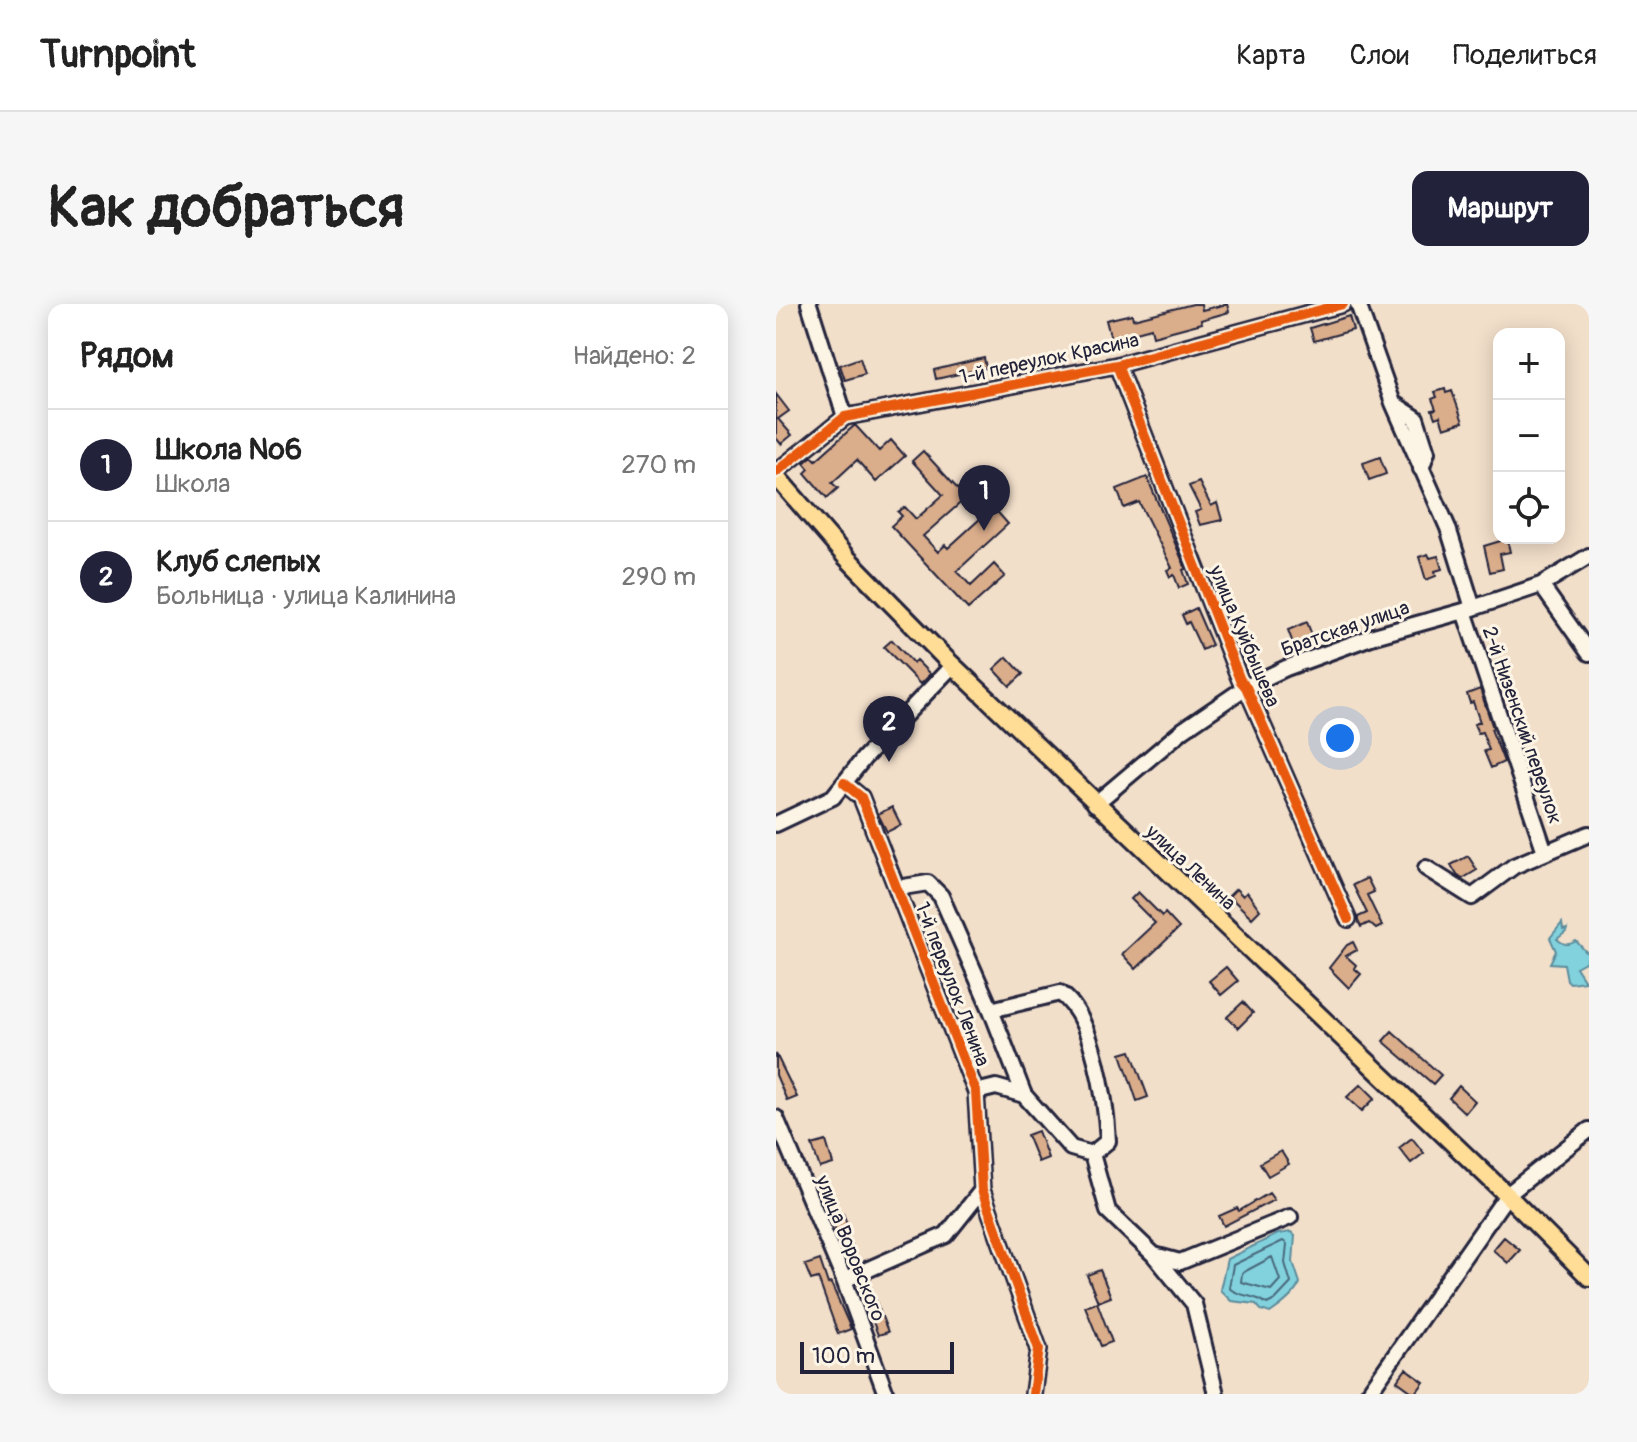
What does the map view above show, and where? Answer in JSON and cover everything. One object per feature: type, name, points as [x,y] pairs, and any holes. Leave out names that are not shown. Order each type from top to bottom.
[{"type":"main road","name":"улица Ленина","points":[[776,474],[846,557],[953,665],[1589,1277]]},
{"type":"street","points":[[809,304],[845,417]]},
{"type":"street","name":"1-й переулок Красина","points":[[776,474],[845,417],[1117,365],[1343,304]]},
{"type":"street","name":"2-й Низенский переулок","points":[[1358,304],[1393,403],[1448,528],[1469,609],[1545,852]]},
{"type":"street","name":"улица Куйбышева","points":[[1117,365],[1240,680],[1246,687],[1348,919]]},
{"type":"street","name":"Братская улица","points":[[1095,804],[1183,730],[1246,687],[1286,668],[1374,636],[1541,585],[1589,556]]},
{"type":"street","points":[[1541,585],[1589,653]]},
{"type":"street","points":[[776,824],[833,797],[953,665]]},
{"type":"street","name":"1-й переулок Ленина","points":[[844,783],[861,797],[976,1092],[982,1190],[1039,1349],[1033,1394]]},
{"type":"street","points":[[1426,868],[1472,897],[1514,866],[1589,834]]},
{"type":"street","points":[[897,888],[928,883],[941,896],[1024,1095],[1071,1148],[1092,1154]]},
{"type":"street","points":[[991,1010],[1060,993],[1073,1002],[1099,1068],[1106,1106],[1108,1141],[1092,1154]]},
{"type":"street","points":[[976,1092],[996,1087],[1024,1095]]},
{"type":"street","name":"улица Воровского","points":[[776,1118],[844,1280],[886,1394]]},
{"type":"street","points":[[1371,1393],[1507,1195],[1589,1130]]},
{"type":"street","points":[[1092,1154],[1108,1211],[1154,1255],[1194,1304],[1216,1394]]},
{"type":"street","points":[[844,1280],[946,1235],[982,1190]]},
{"type":"street","points":[[1154,1255],[1180,1262],[1290,1217]]},
{"type":"water","points":[[1562,923],[1563,930],[1567,929],[1557,939],[1566,944],[1576,941],[1589,955],[1585,962],[1576,967],[1585,981],[1570,983],[1564,964],[1550,963],[1556,951],[1550,938]]},
{"type":"water","points":[[1291,1232],[1295,1236],[1293,1262],[1300,1283],[1283,1303],[1270,1313],[1256,1304],[1231,1301],[1220,1290],[1227,1259],[1278,1234]]},
{"type":"building","points":[[1201,304],[1202,310],[1227,304],[1229,312],[1153,336],[1151,328],[1111,339],[1106,320],[1132,314],[1133,319]]},
{"type":"building","points":[[1349,316],[1353,330],[1314,341],[1310,328]]},
{"type":"building","points":[[860,358],[865,374],[845,380],[840,365]]},
{"type":"building","points":[[984,358],[986,368],[936,379],[934,370]]},
{"type":"building","points":[[1445,389],[1446,393],[1452,391],[1463,422],[1444,428],[1440,416],[1435,418],[1432,399],[1437,397],[1435,392]]},
{"type":"building","points":[[776,394],[789,411],[778,419],[792,435],[781,444],[776,438]]},
{"type":"building","points":[[855,425],[879,451],[891,440],[905,456],[876,482],[857,460],[832,483],[838,488],[827,498],[805,473],[809,469],[804,463],[812,456],[816,460]]},
{"type":"building","points":[[923,451],[966,498],[923,536],[938,552],[945,545],[948,548],[993,507],[1008,524],[957,571],[971,586],[994,564],[1005,576],[968,609],[891,526],[902,516],[898,512],[905,507],[916,519],[943,495],[912,461]]},
{"type":"building","points":[[1380,457],[1386,474],[1369,480],[1363,463]]},
{"type":"building","points":[[1147,477],[1186,569],[1183,570],[1188,584],[1179,588],[1174,575],[1170,577],[1167,570],[1172,568],[1139,502],[1124,508],[1117,489]]},
{"type":"building","points":[[1199,482],[1211,506],[1217,503],[1222,520],[1200,525],[1195,512],[1201,510],[1189,486]]},
{"type":"building","points":[[1508,544],[1510,552],[1500,554],[1503,569],[1490,572],[1484,546]]},
{"type":"building","points":[[1428,554],[1430,558],[1438,556],[1442,569],[1426,580],[1419,557]]},
{"type":"building","points":[[1196,608],[1212,645],[1202,650],[1189,622],[1186,624],[1182,615]]},
{"type":"building","points":[[1307,622],[1313,638],[1294,646],[1288,630]]},
{"type":"building","points":[[892,640],[913,663],[916,660],[930,674],[920,684],[884,647]]},
{"type":"building","points":[[1007,657],[1023,674],[1010,686],[994,669]]},
{"type":"building","points":[[1480,689],[1504,762],[1491,768],[1484,751],[1489,750],[1482,732],[1478,733],[1474,724],[1480,722],[1467,694]]},
{"type":"building","points":[[892,807],[901,825],[887,832],[878,814]]},
{"type":"building","points":[[1468,856],[1477,870],[1462,879],[1451,865]]},
{"type":"building","points":[[1367,878],[1374,892],[1367,895],[1382,926],[1376,929],[1369,923],[1361,927],[1358,921],[1358,917],[1367,913],[1353,885]]},
{"type":"building","points":[[1236,889],[1243,896],[1247,892],[1260,910],[1252,918],[1229,896]]},
{"type":"building","points":[[1138,892],[1179,928],[1136,969],[1122,954],[1155,923],[1131,899]]},
{"type":"building","points":[[1353,942],[1357,950],[1346,956],[1361,974],[1349,988],[1329,968]]},
{"type":"building","points":[[1226,967],[1238,981],[1221,995],[1209,981]]},
{"type":"building","points":[[1243,1002],[1253,1013],[1238,1028],[1227,1017]]},
{"type":"building","points":[[1392,1031],[1441,1075],[1433,1084],[1383,1041]]},
{"type":"building","points":[[1131,1051],[1148,1097],[1137,1101],[1121,1054]]},
{"type":"building","points":[[776,1054],[797,1097],[787,1101],[776,1075]]},
{"type":"building","points":[[1361,1084],[1375,1098],[1362,1111],[1347,1097]]},
{"type":"building","points":[[1459,1086],[1475,1101],[1465,1113],[1449,1098]]},
{"type":"building","points":[[1038,1131],[1048,1158],[1038,1162],[1027,1135]]},
{"type":"building","points":[[1412,1138],[1424,1153],[1411,1163],[1399,1148]]},
{"type":"building","points":[[826,1141],[833,1164],[820,1168],[812,1145]]},
{"type":"building","points":[[1281,1151],[1289,1164],[1268,1176],[1260,1163]]},
{"type":"building","points":[[1269,1193],[1274,1200],[1224,1226],[1219,1216],[1237,1208],[1239,1211]]},
{"type":"building","points":[[843,1214],[849,1228],[845,1229],[856,1255],[847,1258],[831,1219]]},
{"type":"building","points":[[1504,1237],[1520,1250],[1508,1263],[1493,1250]]},
{"type":"building","points":[[820,1260],[828,1284],[831,1283],[851,1329],[838,1334],[818,1278],[811,1280],[805,1265]]},
{"type":"building","points":[[1100,1270],[1111,1297],[1098,1302],[1087,1275]]},
{"type":"building","points":[[868,1281],[888,1332],[878,1335],[859,1285]]},
{"type":"building","points":[[1097,1302],[1112,1342],[1101,1346],[1085,1306]]},
{"type":"building","points":[[1406,1369],[1424,1382],[1415,1394],[1397,1381]]},
{"type":"cycle path","points":[[776,472],[845,417],[1117,365],[1343,304]]},
{"type":"cycle path","points":[[1117,365],[1240,680],[1246,687],[1348,919]]},
{"type":"cycle path","points":[[844,783],[861,797],[976,1092],[982,1190],[1039,1349],[1033,1394]]},
{"type":"place","name":"Школа №6","points":[[984,531]]},
{"type":"place","name":"Клуб слепых","points":[[889,762]]}]
